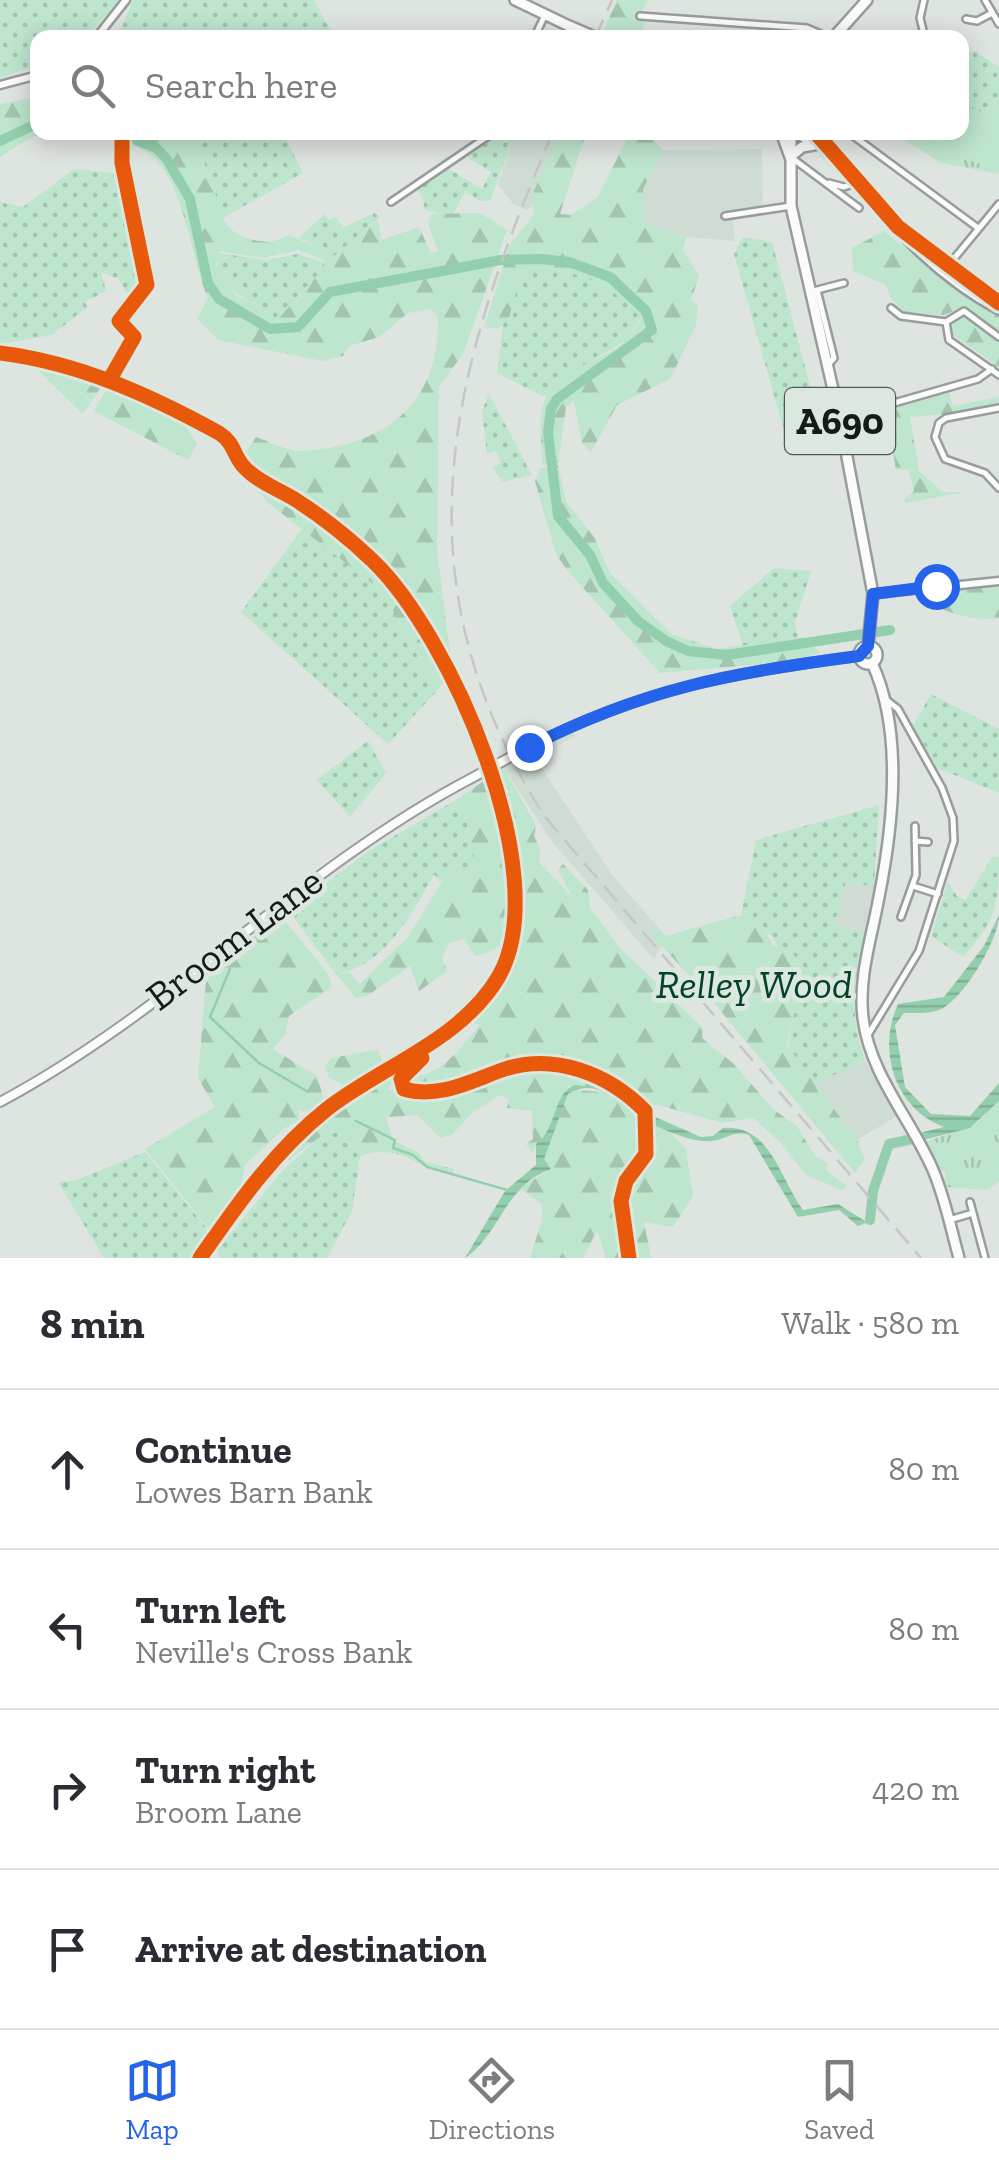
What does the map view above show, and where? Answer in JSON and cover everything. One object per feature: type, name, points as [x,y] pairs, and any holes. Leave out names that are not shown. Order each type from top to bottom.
[{"type":"main road","points":[[839,30],[865,0]]},
{"type":"main road","points":[[517,1],[578,30]]},
{"type":"main road","points":[[783,140],[790,156],[802,147],[814,145]]},
{"type":"main road","name":"A690","points":[[793,140],[791,206],[813,291],[873,594],[868,646],[876,652],[872,663],[884,698],[890,802],[886,860],[864,977],[867,1038],[881,1075],[921,1147],[945,1207],[959,1258]]},
{"type":"main road","points":[[807,140],[825,151]]},
{"type":"main road","points":[[816,140],[893,229],[944,272],[999,309]]},
{"type":"main road","points":[[868,646],[859,656],[863,663],[872,663]]},
{"type":"main road","name":"Broom Lane","points":[[0,1102],[80,1055],[368,838],[529,747],[620,703],[668,688],[728,674],[859,656]]},
{"type":"street","points":[[103,30],[126,0]]},
{"type":"street","points":[[923,30],[920,18],[924,0]]},
{"type":"street","points":[[986,0],[999,24]]},
{"type":"street","points":[[966,19],[977,21],[992,13]]},
{"type":"street","points":[[538,30],[545,15]]},
{"type":"street","points":[[640,16],[812,30]]},
{"type":"street","points":[[0,85],[30,76]]},
{"type":"street","points":[[391,202],[482,140]]},
{"type":"street","points":[[859,140],[978,228]]},
{"type":"street","points":[[790,156],[859,208]]},
{"type":"street","points":[[828,183],[844,187],[853,184]]},
{"type":"street","points":[[944,272],[999,204]]},
{"type":"street","points":[[725,216],[791,206]]},
{"type":"street","points":[[813,291],[844,283]]},
{"type":"street","points":[[891,308],[901,316],[946,322],[964,312],[999,338]]},
{"type":"street","points":[[897,323],[901,316]]},
{"type":"street","points":[[946,322],[948,340],[999,376]]},
{"type":"street","points":[[894,403],[978,379],[992,369]]},
{"type":"street","points":[[999,408],[946,418],[939,422],[935,437],[945,459],[985,472],[999,487]]},
{"type":"street","points":[[873,594],[999,581]]},
{"type":"street","points":[[867,1038],[885,1002],[913,964],[954,841],[950,806],[898,709],[884,698]]},
{"type":"street","points":[[901,918],[914,886],[915,826]]},
{"type":"street","points":[[915,841],[928,842]]},
{"type":"street","points":[[914,886],[938,894]]},
{"type":"street","points":[[970,1202],[985,1258]]},
{"type":"street","points":[[949,1220],[973,1213]]},
{"type":"shaded area","points":[[513,140],[583,140],[567,182],[527,210],[513,204],[498,184]]},
{"type":"shaded area","points":[[762,149],[763,206],[733,210],[734,241],[686,237],[644,224],[643,189],[663,150]]},
{"type":"shaded area","points":[[573,731],[575,736],[535,758],[612,875],[666,936],[654,959],[553,843],[503,767]]},
{"type":"shaded area","points":[[846,882],[874,886],[865,934],[834,924]]},
{"type":"shaded area","points":[[999,915],[987,952],[952,1002],[939,1010],[904,1013],[895,1025],[905,1087],[931,1114],[970,1116],[999,1083],[999,1101],[970,1128],[923,1140],[919,1133],[944,1127],[913,1107],[894,1076],[889,1040],[892,1021],[898,1004],[944,997],[984,946]]},
{"type":"shaded area","points":[[865,1060],[897,1116],[857,1140],[816,1084]]},
{"type":"shaded area","points":[[575,1085],[614,1089],[632,1107],[701,1137],[713,1136],[723,1128],[752,1134],[772,1155],[803,1210],[838,1204],[865,1221],[870,1206],[874,1220],[858,1226],[839,1210],[798,1217],[749,1135],[712,1141],[688,1138],[641,1119],[602,1091],[580,1089],[568,1094],[544,1159],[551,1169],[523,1187],[487,1237],[465,1258],[505,1191],[536,1165],[536,1144],[548,1130],[563,1095]]},
{"type":"green space","points":[[0,0],[121,0],[92,30],[30,30],[30,67],[0,78]]},
{"type":"green space","points":[[133,0],[314,0],[330,30],[120,30]]},
{"type":"green space","points":[[617,0],[648,0],[637,20],[645,22],[642,30],[604,29]]},
{"type":"green space","points":[[974,51],[999,67],[999,112],[969,103],[969,53]]},
{"type":"green space","points":[[30,98],[30,138],[0,157],[0,104]]},
{"type":"green space","points":[[969,103],[999,112],[999,174],[941,163],[905,140],[969,140]]},
{"type":"green space","points":[[969,107],[999,118],[999,156],[989,167],[917,142],[969,140]]},
{"type":"green space","points":[[111,140],[187,140],[208,171],[230,229],[256,240],[274,241],[288,235],[335,255],[378,220],[381,240],[419,227],[431,253],[438,251],[428,224],[431,214],[480,213],[507,230],[463,354],[439,386],[437,551],[452,668],[437,691],[382,591],[267,502],[240,462],[256,437],[301,451],[358,441],[382,430],[418,397],[436,348],[438,317],[431,309],[408,313],[379,337],[349,346],[343,356],[323,361],[218,340],[197,319],[208,298],[170,181],[148,153]],"holes":[[[299,250],[324,260],[324,268],[279,318],[267,317],[259,306],[236,296],[216,266],[219,251],[262,258]]]},
{"type":"green space","points":[[186,140],[286,140],[303,173],[221,219],[209,172]]},
{"type":"green space","points":[[489,140],[512,140],[490,201],[480,201],[465,192],[452,216],[425,210],[422,195],[415,189],[444,166],[482,189],[491,172],[469,158],[468,153]]},
{"type":"green space","points":[[557,140],[584,140],[560,214],[571,215],[597,198],[626,140],[654,140],[663,150],[643,189],[644,223],[686,237],[683,250],[699,276],[691,300],[698,306],[696,325],[670,379],[617,405],[591,452],[582,443],[574,400],[566,407],[558,463],[542,465],[541,417],[551,388],[577,368],[622,344],[641,317],[615,294],[588,278],[523,267],[509,318],[498,329],[484,327],[510,245],[534,214],[532,195]]},
{"type":"green space","points":[[74,169],[113,173],[123,182],[143,275],[139,289],[128,296],[119,279],[101,272],[106,291],[85,302],[87,307],[52,335],[0,344],[0,202],[23,207]]},
{"type":"green space","points":[[374,213],[380,217],[335,256],[299,238],[325,214],[328,220],[336,217],[343,228]]},
{"type":"green space","points":[[884,231],[950,285],[999,315],[999,331],[966,307],[943,315],[904,312],[890,297],[886,285],[853,271],[852,248]]},
{"type":"green space","points":[[743,237],[772,242],[820,424],[786,438],[734,254]]},
{"type":"green space","points":[[218,253],[266,260],[298,254],[324,263],[324,268],[279,318],[267,317],[225,283],[217,265]]},
{"type":"green space","points":[[522,267],[588,278],[615,293],[641,316],[630,338],[562,378],[544,397],[497,373],[503,323]]},
{"type":"green space","points":[[965,315],[999,341],[999,367],[950,333],[949,325]]},
{"type":"green space","points":[[28,361],[105,381],[83,414]]},
{"type":"green space","points":[[110,383],[179,415],[197,444],[188,460],[94,411]]},
{"type":"green space","points":[[949,389],[952,406],[999,397],[999,402],[967,412],[910,417],[919,471],[943,492],[965,492],[905,503],[914,491],[908,469],[896,470],[891,440],[897,431],[890,406]]},
{"type":"green space","points":[[489,394],[532,475],[503,482],[492,467],[501,463],[496,451],[487,454],[482,411]]},
{"type":"green space","points":[[558,465],[566,502],[594,537],[610,573],[671,634],[717,649],[802,637],[821,653],[784,662],[660,673],[556,554],[535,481],[541,468]]},
{"type":"green space","points":[[302,529],[382,591],[437,691],[388,744],[241,612]]},
{"type":"green space","points":[[774,568],[811,571],[795,622],[798,637],[743,646],[730,606]]},
{"type":"green space","points":[[999,585],[999,618],[990,619],[943,609],[917,592]]},
{"type":"green space","points":[[931,694],[999,729],[999,793],[937,768],[913,726]]},
{"type":"green space","points":[[368,741],[386,773],[350,817],[317,780]]},
{"type":"green space","points":[[503,767],[536,825],[539,862],[573,898],[558,870],[563,864],[588,890],[590,908],[621,949],[703,1028],[702,1038],[734,1064],[773,1109],[797,1126],[815,1156],[827,1163],[827,1171],[847,1186],[842,1190],[806,1175],[781,1143],[753,1118],[723,1123],[658,1105],[632,1107],[614,1089],[568,1086],[547,1137],[537,1143],[533,1153],[526,1144],[533,1139],[532,1111],[507,1108],[509,1099],[500,1095],[472,1113],[452,1135],[440,1138],[417,1115],[386,1117],[393,1140],[419,1153],[425,1162],[455,1169],[452,1174],[397,1154],[360,1156],[337,1133],[328,1131],[286,1162],[286,1152],[339,1102],[417,1053],[419,1060],[388,1088],[393,1093],[428,1097],[499,1074],[534,1068],[531,1063],[517,1063],[433,1090],[403,1085],[408,1074],[419,1075],[440,1067],[480,1026],[466,1018],[498,982],[513,955],[519,926],[517,910],[506,915],[509,935],[489,952],[475,956],[464,939],[449,943],[442,958],[447,971],[419,991],[410,966],[367,996],[356,998],[336,974],[349,972],[360,984],[408,937],[446,875],[477,868],[461,797]]},
{"type":"green space","points":[[461,797],[478,868],[446,875],[440,882],[434,874],[406,921],[382,950],[353,969],[336,974],[289,911],[372,849]]},
{"type":"green space","points":[[879,805],[874,886],[846,882],[834,924],[865,934],[854,997],[856,1026],[865,1060],[816,1084],[788,1050],[796,995],[773,937],[741,915],[756,840]]},
{"type":"green space","points":[[992,857],[999,857],[993,911],[983,933],[963,957],[931,936],[948,882],[957,896],[966,900]]},
{"type":"green space","name":"Relley Wood","points":[[741,915],[764,929],[773,945],[792,952],[804,969],[787,1045],[857,1140],[865,1159],[855,1173],[710,998],[649,932],[652,928],[666,936]]},
{"type":"green space","points":[[282,917],[328,974],[332,987],[289,1016],[286,1033],[273,1049],[318,1077],[323,1098],[311,1112],[298,1110],[299,1120],[283,1129],[245,1165],[241,1185],[210,1231],[145,1149],[215,1107],[198,1078],[207,968]]},
{"type":"green space","points":[[378,1050],[383,1063],[346,1086],[329,1078],[325,1066],[331,1058]]},
{"type":"green space","points":[[577,1090],[612,1093],[635,1116],[667,1129],[686,1149],[693,1196],[673,1227],[644,1222],[651,1258],[606,1258],[597,1230],[583,1258],[530,1258],[542,1220],[542,1204],[522,1190],[523,1186],[551,1169],[543,1159],[568,1094]]},
{"type":"green space","points":[[999,1101],[999,1182],[986,1190],[946,1187],[945,1171],[940,1170],[925,1142],[975,1125]]},
{"type":"green space","points":[[327,1131],[337,1133],[360,1156],[352,1211],[327,1258],[219,1258],[218,1250],[282,1171]]},
{"type":"green space","points":[[145,1152],[208,1230],[189,1258],[104,1258],[58,1182],[74,1181]]},
{"type":"waterway","points":[[0,141],[30,127]]},
{"type":"waterway","points":[[136,140],[156,148],[166,158],[190,199],[208,283],[219,299],[270,329],[298,327],[330,292],[501,260],[569,262],[610,277],[646,311],[652,330],[557,399],[551,409],[548,432],[558,516],[590,555],[603,583],[638,621],[688,651],[727,655],[890,630]]},
{"type":"waterway","points":[[241,954],[242,948]]},
{"type":"waterway","points":[[230,969],[210,1017],[259,1063],[308,1092]]},
{"type":"waterway","points":[[356,1121],[395,1140],[393,1148],[413,1155],[427,1167],[511,1191]]},
{"type":"waterway","points":[[870,1220],[873,1191],[889,1144],[922,1137]]},
{"type":"railway","points":[[599,30],[612,0]]},
{"type":"railway","points":[[550,140],[486,308],[465,393],[453,476],[453,560],[468,643],[498,729],[545,817],[921,1258]]},
{"type":"cycle path","points":[[110,379],[134,337],[119,321],[147,285],[122,163],[122,140]]},
{"type":"cycle path","points":[[822,140],[898,227],[999,303]]},
{"type":"cycle path","points":[[0,353],[58,364],[113,382],[219,433],[250,473],[316,514],[373,561],[403,596],[462,698],[486,758],[504,820],[514,879],[513,932],[499,976],[483,998],[443,1035],[349,1094],[308,1125],[258,1179],[200,1258]]},
{"type":"cycle path","points":[[422,1058],[401,1079],[404,1089],[429,1092],[522,1065],[561,1065],[615,1086],[645,1111],[646,1154],[626,1181],[621,1201],[629,1258]]},
{"type":"route","points":[[529,747],[620,703],[668,688],[728,674],[859,656],[860,650],[868,646],[873,594],[936,586]]}]
